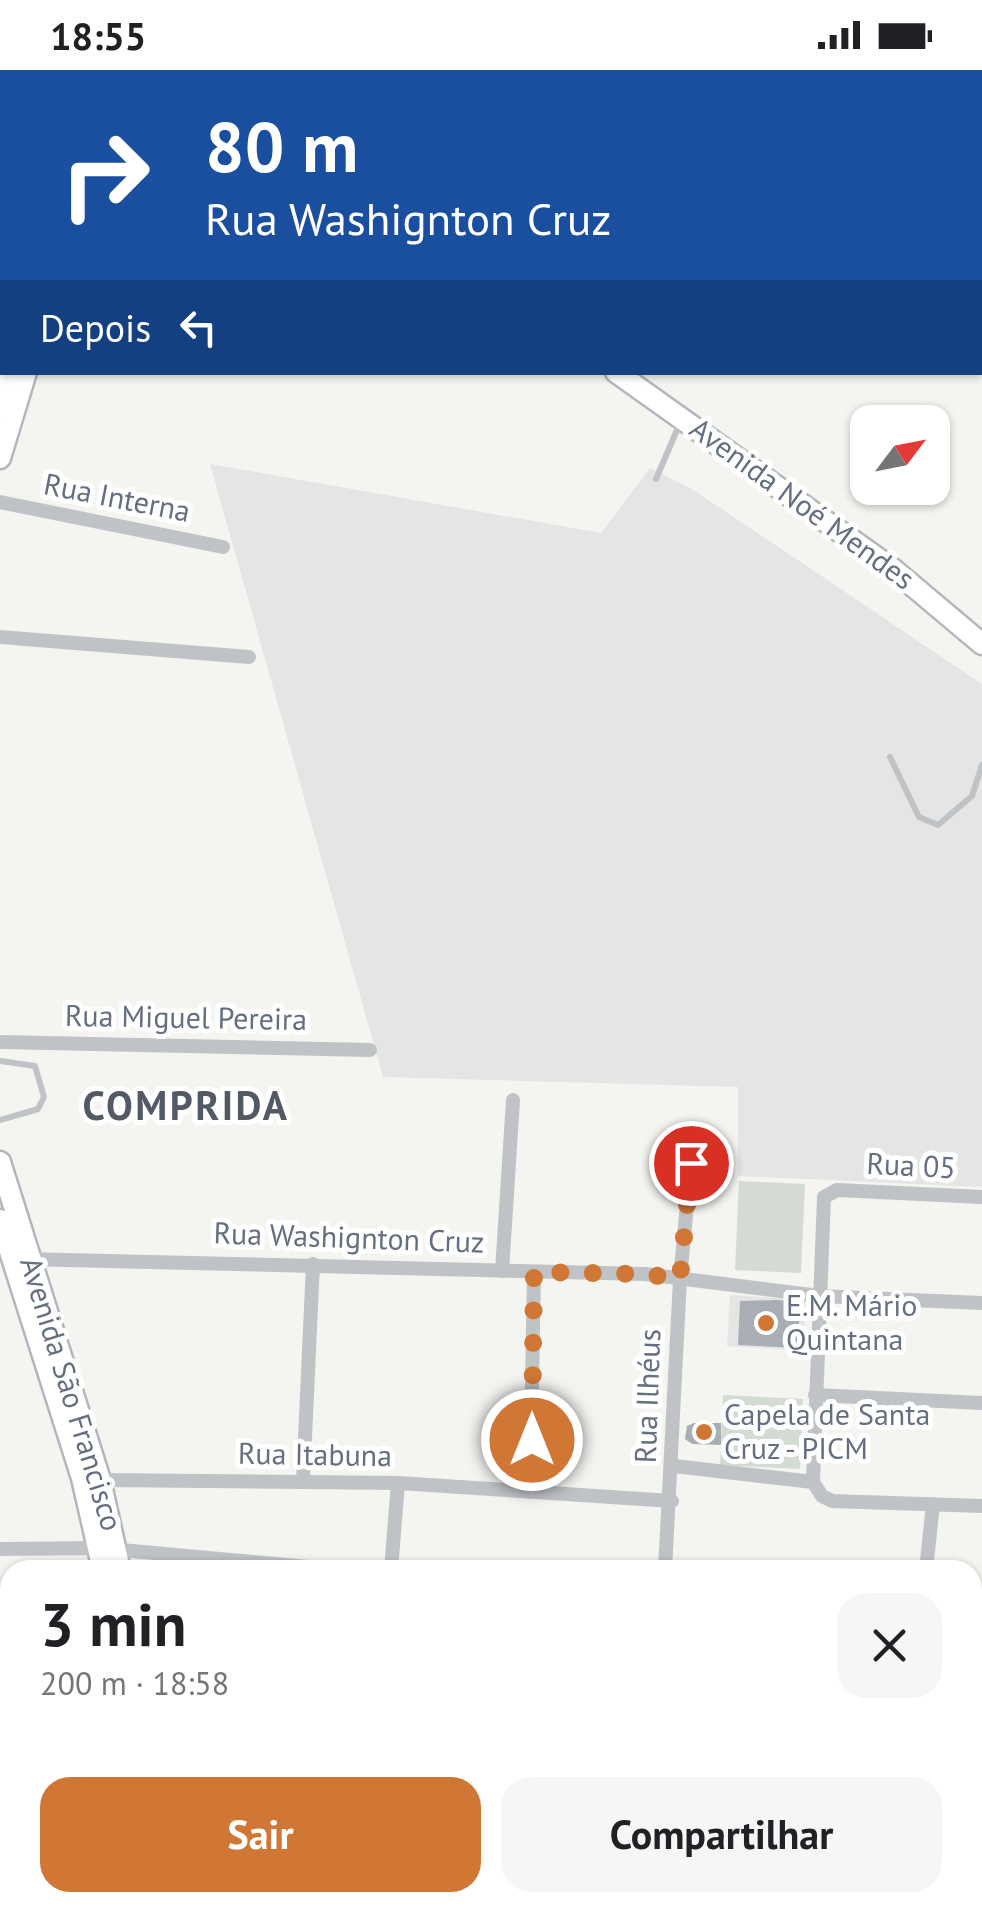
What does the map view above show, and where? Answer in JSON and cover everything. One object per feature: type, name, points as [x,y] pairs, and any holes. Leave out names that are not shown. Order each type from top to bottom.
[{"type":"street","points":[[0,412],[9,375]]},
{"type":"street","points":[[0,458],[25,375]]},
{"type":"street","name":"Avenida Noé Mendes","points":[[620,375],[894,570],[982,644]]},
{"type":"street","name":"Rua Interna","points":[[0,502],[223,547]]},
{"type":"street","points":[[0,637],[249,657]]},
{"type":"street","name":"Rua Miguel Pereira","points":[[0,1042],[370,1050]]},
{"type":"street","points":[[502,1272],[513,1100]]},
{"type":"street","name":"Avenida São Francisco","points":[[0,1162],[21,1259],[78,1463],[112,1556]]},
{"type":"street","name":"Rua Ilhéus","points":[[666,1560],[674,1466],[680,1279],[691,1163]]},
{"type":"street","name":"Rua 05","points":[[819,1296],[822,1204],[828,1192],[982,1197]]},
{"type":"street","name":"Avenida São Francisco","points":[[0,1220],[21,1259],[100,1480],[112,1556]]},
{"type":"street","name":"Rua Washignton Cruz","points":[[21,1259],[645,1274],[819,1296],[982,1304]]},
{"type":"street","points":[[304,1481],[314,1264]]},
{"type":"street","points":[[530,1492],[534,1272]]},
{"type":"street","points":[[819,1296],[813,1482],[820,1494],[832,1501],[982,1506]]},
{"type":"street","points":[[814,1395],[982,1403]]},
{"type":"street","points":[[674,1466],[813,1482]]},
{"type":"street","name":"Rua Itabuna","points":[[100,1480],[398,1483],[672,1500]]},
{"type":"street","points":[[392,1560],[398,1483]]},
{"type":"street","points":[[927,1560],[933,1504]]},
{"type":"street","points":[[0,1550],[177,1560]]},
{"type":"lane","points":[[656,479],[682,417]]},
{"type":"lane","points":[[890,757],[910,806],[928,824],[938,825],[972,796],[982,764]]},
{"type":"lane","points":[[0,1061],[35,1066],[44,1097],[38,1108],[0,1120]]},
{"type":"shaded area","points":[[210,464],[601,533],[650,468],[692,489],[982,684],[982,1187],[738,1176],[738,1087],[383,1077]]},
{"type":"shaded area","points":[[739,1181],[805,1184],[801,1273],[735,1270]]},
{"type":"shaded area","name":"E.M. Mário Quintana","points":[[730,1295],[806,1300],[802,1351],[727,1346]]},
{"type":"shaded area","points":[[723,1395],[803,1399],[800,1469],[720,1465]]},
{"type":"building","name":"E.M. Mário Quintana","points":[[740,1301],[800,1301],[798,1348],[738,1345]]},
{"type":"building","name":"Capela de Santa Cruz - PICM","points":[[721,1423],[721,1445],[692,1444],[685,1439],[687,1426]]},
{"type":"place","name":"E.M. Mário Quintana","points":[[766,1323]]},
{"type":"place","name":"Capela de Santa Cruz - PICM","points":[[704,1432]]},
{"type":"district","name":"COMPRIDA","points":[[186,1106]]},
{"type":"route","points":[[532,1440],[534,1272],[645,1274],[680,1279],[691,1163]]}]
